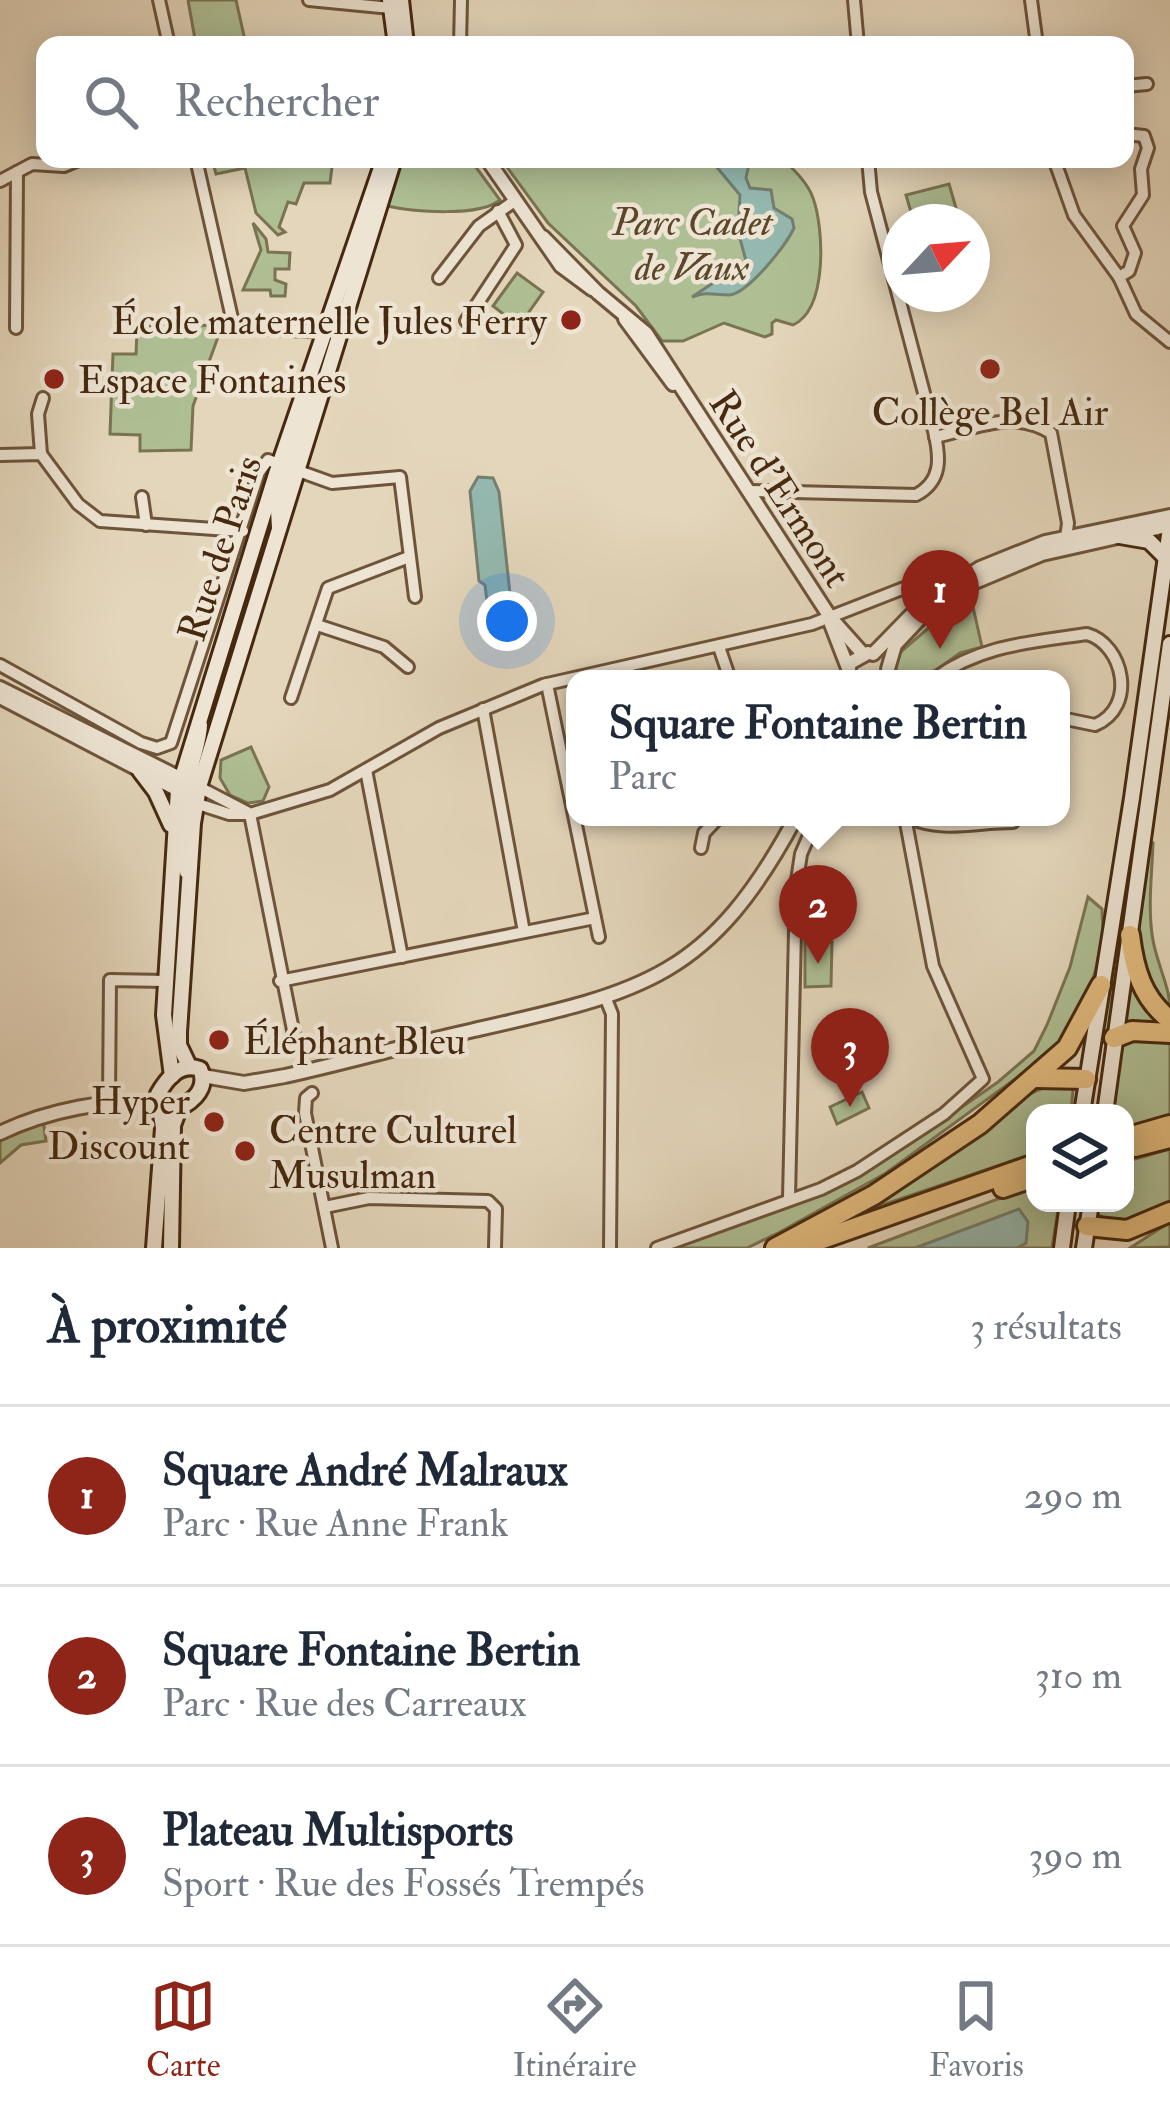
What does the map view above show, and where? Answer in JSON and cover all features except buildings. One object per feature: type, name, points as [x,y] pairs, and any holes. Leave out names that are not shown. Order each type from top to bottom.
[{"type":"highway","points":[[1130,935],[1141,983],[1170,1020]]},
{"type":"highway","points":[[776,1248],[906,1176],[980,1124],[1036,1078],[1075,1037],[1101,985]]},
{"type":"highway","points":[[1114,1038],[1132,1031],[1170,1033]]},
{"type":"highway","points":[[1036,1078],[1086,1079]]},
{"type":"highway","points":[[1134,1135],[1170,1125]]},
{"type":"highway","points":[[1134,1148],[1170,1138]]},
{"type":"highway","points":[[796,1248],[1026,1167]]},
{"type":"highway","points":[[834,1248],[1026,1181]]},
{"type":"highway","points":[[1087,1226],[1126,1230],[1168,1213]]},
{"type":"highway","points":[[1120,1248],[1168,1213]]},
{"type":"main road","points":[[394,3],[396,36]]},
{"type":"main road","points":[[394,3],[403,36]]},
{"type":"main road","name":"Rue de Paris","points":[[172,1076],[164,1022],[172,830],[278,531],[308,384],[381,168]]},
{"type":"main road","name":"Rue de Paris","points":[[189,1066],[179,1040],[192,827],[188,790],[202,711],[391,168]]},
{"type":"main road","points":[[1083,1104],[1170,527]]},
{"type":"main road","points":[[1120,536],[1149,541],[1166,557]]},
{"type":"main road","points":[[1106,1104],[1170,644]]},
{"type":"main road","points":[[140,771],[156,792],[172,830]]},
{"type":"main road","points":[[1089,1058],[1103,1042],[1114,1038]]},
{"type":"main road","points":[[154,1248],[160,1103],[172,1076],[189,1066],[200,1069],[204,1088],[199,1094],[169,1112],[160,1103]]},
{"type":"main road","points":[[1086,1079],[1102,1104]]},
{"type":"main road","points":[[171,1248],[173,1125],[178,1109]]},
{"type":"main road","points":[[1061,1248],[1068,1212]]},
{"type":"main road","points":[[1073,1212],[1087,1226]]},
{"type":"main road","points":[[1084,1248],[1089,1212]]},
{"type":"street","points":[[159,0],[168,36]]},
{"type":"street","points":[[460,36],[461,0]]},
{"type":"street","points":[[854,0],[857,36]]},
{"type":"street","points":[[1031,0],[1035,36]]},
{"type":"street","points":[[309,2],[394,3]]},
{"type":"street","points":[[1134,85],[1147,84]]},
{"type":"street","points":[[1119,277],[1129,272],[1136,253],[1124,226],[1143,195],[1141,169],[1148,148],[1144,136],[1134,135]]},
{"type":"street","points":[[0,181],[36,164]]},
{"type":"street","points":[[198,168],[234,327],[326,332]]},
{"type":"street","name":"Rue d'Ermont","points":[[493,168],[567,272],[621,313],[659,369],[682,392],[830,616],[867,654],[883,659],[887,670]]},
{"type":"street","points":[[749,491],[920,494],[939,466],[869,168]]},
{"type":"street","points":[[1057,168],[1074,214],[1119,277],[1136,314],[1170,342]]},
{"type":"street","points":[[16,328],[17,172]]},
{"type":"street","points":[[440,278],[479,226],[516,200]]},
{"type":"street","points":[[466,321],[516,244],[498,211]]},
{"type":"street","points":[[43,398],[38,414],[41,454],[91,516],[146,526],[242,530]]},
{"type":"street","points":[[935,437],[1012,418],[1051,433],[1066,538]]},
{"type":"street","points":[[0,455],[41,454]]},
{"type":"street","points":[[0,665],[141,743],[165,746],[177,734],[261,466],[268,460],[332,483],[400,477],[415,597]]},
{"type":"street","points":[[142,497],[146,526]]},
{"type":"street","points":[[850,670],[925,603],[980,568],[1028,548],[1170,516]]},
{"type":"street","points":[[889,670],[892,650],[904,633],[970,582],[1042,554],[1170,527]]},
{"type":"street","points":[[291,698],[328,589],[409,557]]},
{"type":"street","points":[[613,670],[830,616],[917,583],[925,589],[925,603]]},
{"type":"street","name":"Rue d'Ermont","points":[[830,616],[846,670]]},
{"type":"street","points":[[317,625],[384,647],[408,667]]},
{"type":"street","points":[[947,670],[984,651],[1096,636],[1112,654],[1121,683],[1119,706],[1116,714],[1095,725],[1070,720]]},
{"type":"street","points":[[719,647],[727,670]]},
{"type":"street","points":[[0,688],[229,814],[250,814],[330,790],[439,728],[566,680]]},
{"type":"street","points":[[548,684],[566,774]]},
{"type":"street","points":[[0,697],[140,771],[188,790]]},
{"type":"street","points":[[483,709],[524,932]]},
{"type":"street","points":[[366,770],[402,957]]},
{"type":"street","points":[[188,790],[183,858],[188,884]]},
{"type":"street","points":[[250,814],[294,1035]]},
{"type":"street","points":[[577,826],[598,937]]},
{"type":"street","points":[[701,848],[711,826]]},
{"type":"street","points":[[199,1094],[299,1065],[337,1061],[606,999],[665,971],[716,933],[749,897],[791,826]]},
{"type":"street","points":[[789,1198],[796,886],[801,854],[813,826]]},
{"type":"street","points":[[657,1248],[821,1189],[857,1171],[944,1114],[983,1079],[933,965],[908,826]]},
{"type":"street","points":[[928,826],[959,826]]},
{"type":"street","points":[[280,981],[595,918]]},
{"type":"street","points":[[109,1099],[110,980],[166,981]]},
{"type":"street","points":[[606,999],[612,1014],[610,1248]]},
{"type":"street","points":[[203,1076],[244,1083]]},
{"type":"street","points":[[313,1093],[306,1098],[305,1113],[332,1248]]},
{"type":"street","points":[[1,1129],[56,1105],[143,1097],[160,1103]]},
{"type":"street","points":[[1,1129],[66,1110],[160,1103]]},
{"type":"street","points":[[326,1207],[369,1198],[488,1201],[496,1209],[495,1248]]},
{"type":"green space","points":[[188,0],[236,0],[244,36],[194,36]]},
{"type":"green space","points":[[214,168],[245,168],[216,174]]},
{"type":"green space","points":[[245,168],[332,168],[330,183],[304,183],[296,204],[288,202],[279,227],[285,232],[278,235],[256,213]]},
{"type":"green space","points":[[398,168],[477,168],[500,200],[463,211],[387,206]]},
{"type":"green space","name":"Parc Cadet de Vaux","points":[[508,168],[792,168],[808,187],[817,211],[818,286],[804,316],[793,325],[776,320],[772,334],[765,337],[724,323],[683,341],[662,341],[636,306],[548,223]]},
{"type":"green space","points":[[949,184],[955,204],[909,204],[906,195]]},
{"type":"green space","points":[[253,223],[266,239],[268,252],[290,253],[289,269],[275,269],[275,280],[286,284],[285,296],[271,296],[270,290],[243,290],[261,250]]},
{"type":"green space","points":[[517,273],[543,292],[519,326],[493,306]]},
{"type":"green space","points":[[151,324],[222,326],[193,406],[191,450],[140,451],[140,435],[110,434],[113,354],[136,354],[137,330],[150,331]]},
{"type":"green space","points":[[971,598],[982,647],[960,653],[936,670],[896,670],[897,655]]},
{"type":"green space","points":[[251,747],[269,787],[263,801],[248,803],[230,795],[220,778],[221,760]]},
{"type":"green space","points":[[1140,795],[1110,1030],[1098,1036],[1138,798]]},
{"type":"green space","points":[[1149,842],[1153,843],[1152,934],[1170,1010],[1146,971],[1141,951],[1140,909]]},
{"type":"green space","points":[[1088,897],[1102,909],[1103,932],[1086,1004],[1067,1041],[886,1173],[778,1233],[747,1248],[671,1248],[808,1198],[907,1145],[998,1082],[1034,1051],[1047,1025],[1070,967]]},
{"type":"green space","points":[[805,941],[832,942],[831,986],[805,987]]},
{"type":"green space","points":[[1132,977],[1168,1026],[1124,1026]]},
{"type":"green space","points":[[1170,1040],[1170,1116],[1134,1125],[1134,1104],[1114,1104],[1122,1042]]},
{"type":"green space","points":[[1068,1084],[1073,1090],[1072,1104],[1026,1104],[1026,1156],[850,1216],[1030,1094]]},
{"type":"green space","points":[[862,1092],[869,1108],[837,1124],[830,1107]]},
{"type":"green space","points":[[43,1119],[46,1141],[21,1145],[0,1163],[0,1135]]},
{"type":"green space","points":[[1170,1149],[1170,1205],[1125,1222],[1097,1214],[1134,1212],[1134,1159]]},
{"type":"green space","points":[[1026,1188],[1026,1212],[1058,1212],[1052,1248],[868,1248]]},
{"type":"green space","points":[[1170,1222],[1170,1247],[1130,1248]]},
{"type":"water","points":[[718,168],[748,168],[750,188],[771,190],[774,208],[792,219],[794,228],[756,278],[737,293],[692,297],[746,261],[738,231],[740,195]]},
{"type":"water","points":[[478,477],[493,478],[499,492],[512,612],[509,626],[502,630],[490,627],[485,585],[479,581],[470,491]]},
{"type":"water","points":[[1019,1209],[1028,1222],[1026,1243],[1017,1248],[915,1248]]},
{"type":"place","name":"École maternelle Jules Ferry","points":[[571,320]]},
{"type":"place","name":"Collège Bel Air","points":[[990,369]]},
{"type":"place","name":"Espace Fontaines","points":[[54,379]]},
{"type":"place","name":"Square André Malraux","points":[[940,649]]},
{"type":"place","name":"Square Fontaine Bertin","points":[[818,964]]},
{"type":"place","name":"Éléphant Bleu","points":[[219,1040]]},
{"type":"place","name":"Plateau Multisports","points":[[850,1107]]},
{"type":"place","name":"Hyper Discount","points":[[214,1122]]},
{"type":"place","name":"Centre Culturel Musulman","points":[[245,1151]]}]
